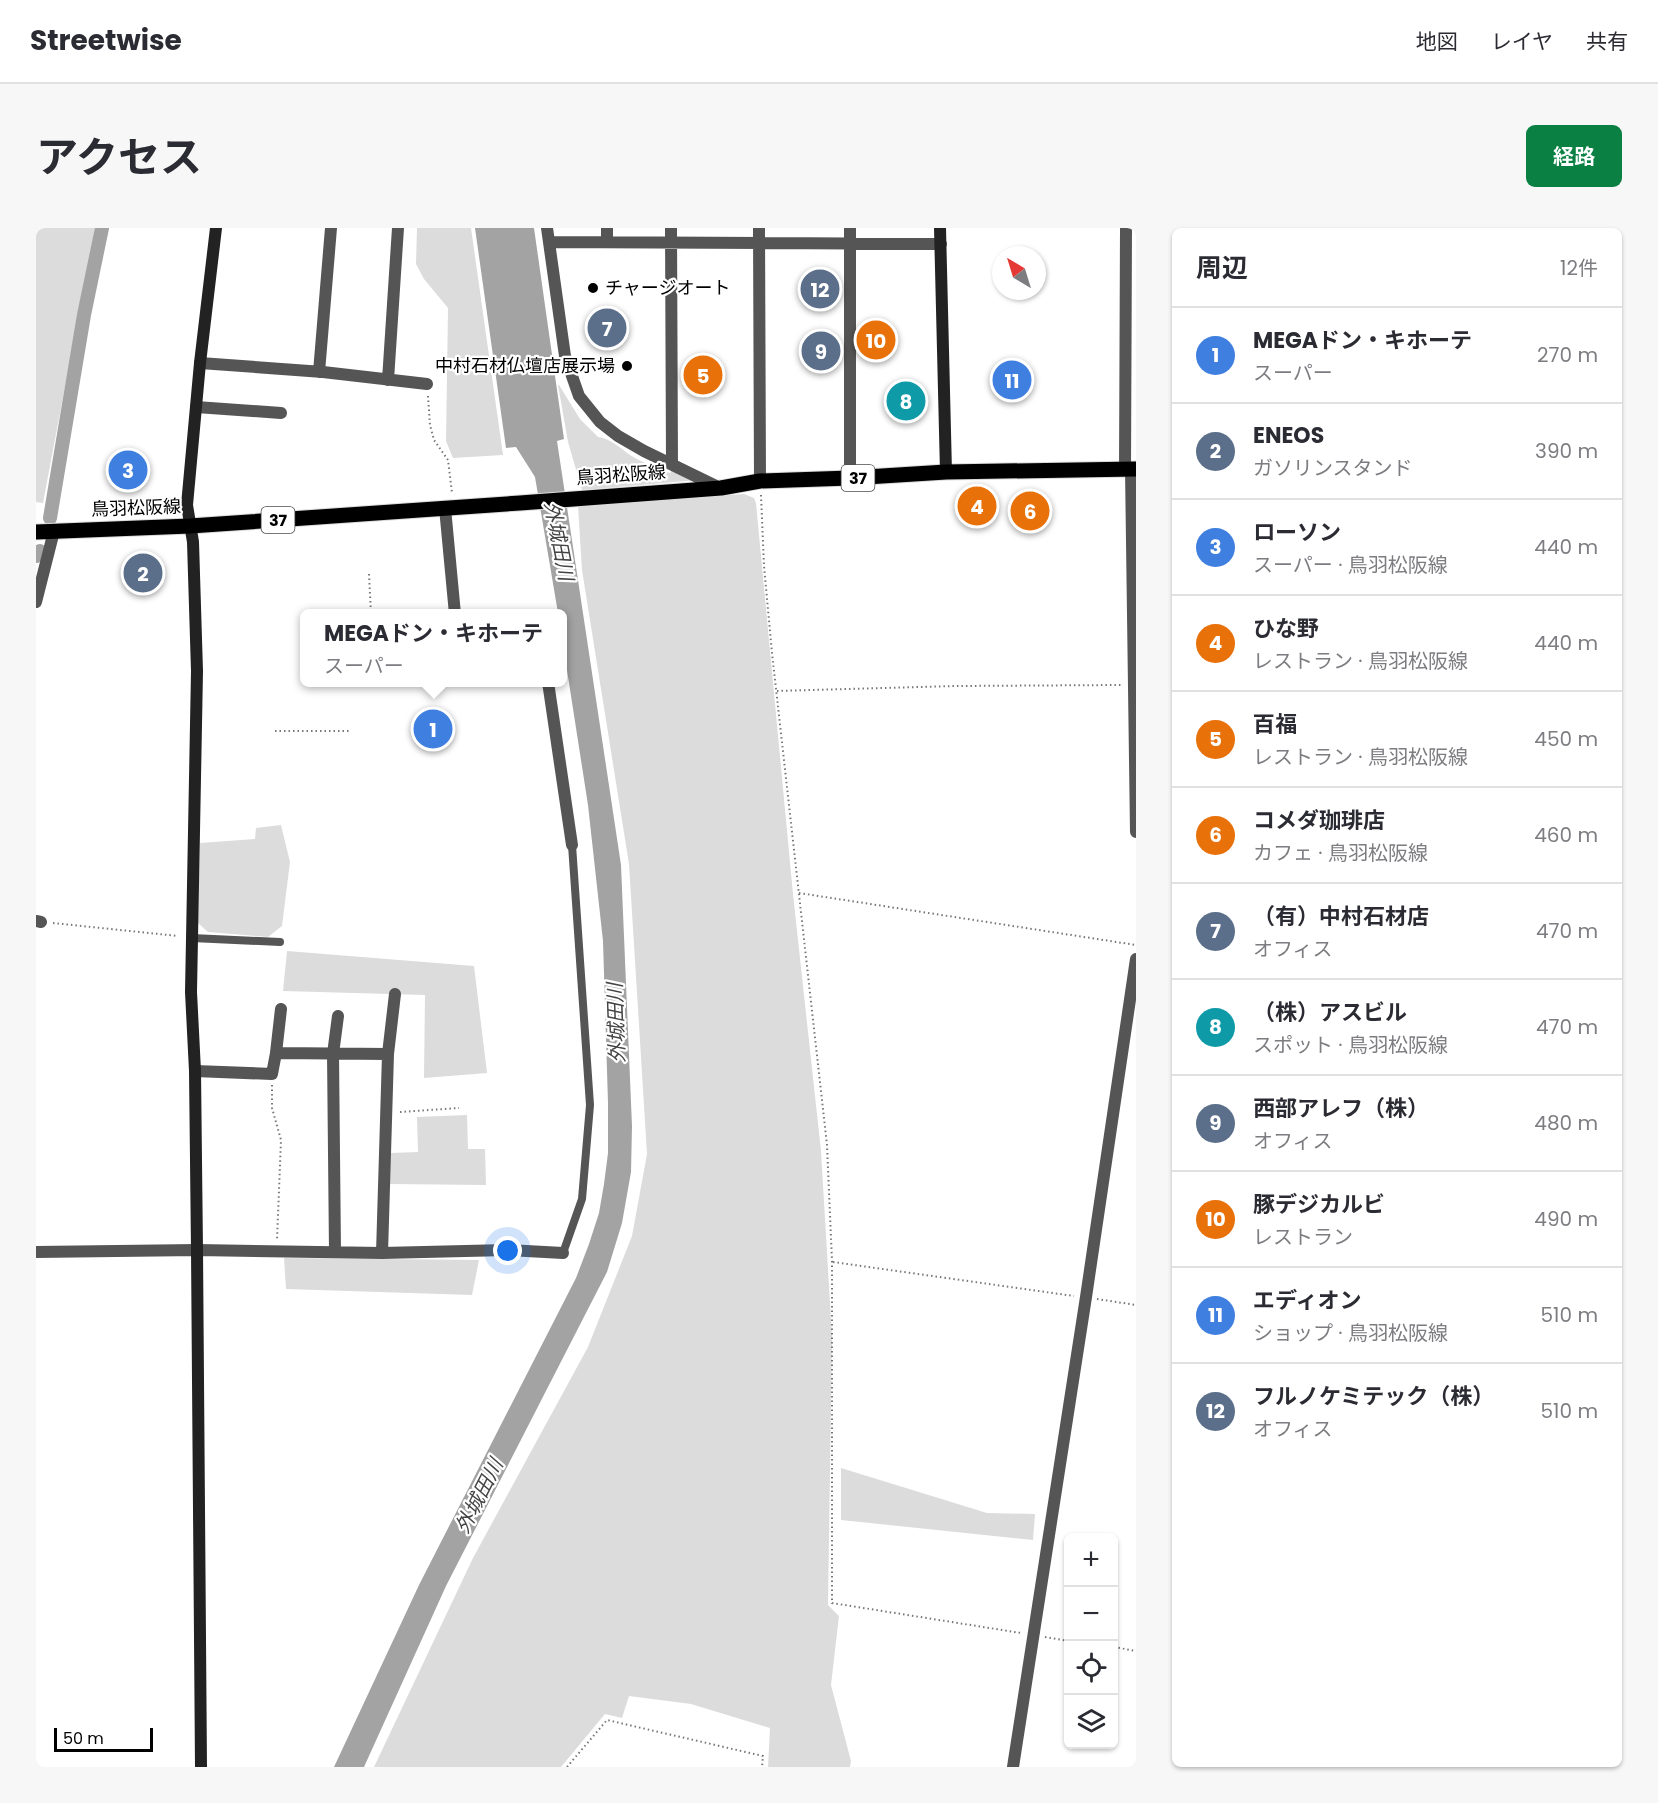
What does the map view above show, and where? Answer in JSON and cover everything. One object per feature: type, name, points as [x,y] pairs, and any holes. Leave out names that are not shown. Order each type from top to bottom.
[{"type":"main road","name":"鳥羽松阪線","points":[[36,532],[190,526],[520,503],[721,488],[760,481],[946,472],[1131,469]]},
{"type":"street","points":[[201,1767],[198,1250],[195,1071],[191,992],[197,671],[193,542],[187,505],[200,363],[216,228]]},
{"type":"street","points":[[319,372],[331,228]]},
{"type":"street","points":[[388,380],[398,228]]},
{"type":"street","points":[[547,228],[562,340],[570,374],[579,396],[594,416],[618,436],[721,488]]},
{"type":"street","points":[[607,228],[607,242]]},
{"type":"street","points":[[671,228],[672,463]]},
{"type":"street","points":[[759,228],[760,481]]},
{"type":"street","points":[[850,228],[850,478]]},
{"type":"street","points":[[940,228],[946,472]]},
{"type":"street","points":[[1126,228],[1136,832]]},
{"type":"street","points":[[549,242],[941,244]]},
{"type":"street","points":[[200,363],[319,372],[427,384]]},
{"type":"street","points":[[196,407],[281,413]]},
{"type":"street","points":[[445,508],[455,609]]},
{"type":"street","points":[[36,602],[54,531]]},
{"type":"street","points":[[549,687],[572,845]]},
{"type":"street","points":[[1013,1767],[1136,959]]},
{"type":"street","points":[[382,1253],[385,1113],[388,1054],[395,994]]},
{"type":"street","points":[[195,1071],[272,1074],[281,1009]]},
{"type":"street","points":[[335,1252],[333,1054],[338,1016]]},
{"type":"street","points":[[276,1053],[388,1054]]},
{"type":"street","points":[[36,1252],[198,1250],[382,1253],[507,1250],[563,1253]]},
{"type":"lane","points":[[563,1253],[582,1199],[590,1105],[572,845]]},
{"type":"lane","points":[[192,938],[280,942]]},
{"type":"path","points":[[427,384],[430,425],[434,440],[448,460],[453,498],[445,508]]},
{"type":"path","points":[[760,481],[764,566],[827,1145],[832,1261],[832,1603],[1064,1640]]},
{"type":"path","points":[[369,574],[372,609]]},
{"type":"path","points":[[777,691],[956,686],[1134,685]]},
{"type":"path","points":[[275,731],[350,731]]},
{"type":"path","points":[[799,893],[1136,945]]},
{"type":"path","points":[[39,922],[192,938]]},
{"type":"path","points":[[272,1074],[272,1108],[281,1140],[276,1252]]},
{"type":"path","points":[[385,1113],[459,1108]]},
{"type":"path","points":[[832,1261],[1136,1305]]},
{"type":"path","points":[[1118,1648],[1136,1651]]},
{"type":"path","points":[[567,1767],[607,1720],[763,1756],[762,1767]]},
{"type":"shaded area","points":[[36,228],[95,228],[43,503],[36,502]]},
{"type":"shaded area","points":[[417,228],[471,228],[503,455],[453,458],[446,441],[448,308],[424,279],[416,264]]},
{"type":"shaded area","points":[[558,385],[580,419],[598,437],[612,442],[648,464],[670,473],[673,468],[698,480],[582,490],[568,442]]},
{"type":"shaded area","points":[[744,494],[754,498],[756,503],[793,894],[821,1151],[832,1337],[828,1605],[839,1616],[831,1685],[851,1761],[850,1767],[768,1767],[770,1728],[691,1704],[629,1696],[622,1718],[605,1714],[561,1767],[374,1767],[473,1558],[588,1347],[632,1236],[647,1154],[629,864],[582,570],[578,506]]},
{"type":"shaded area","points":[[281,825],[290,862],[282,926],[268,937],[208,932],[198,923],[200,843],[255,839],[256,828]]},
{"type":"shaded area","points":[[287,951],[474,966],[487,1073],[424,1078],[425,995],[283,991]]},
{"type":"shaded area","points":[[467,1115],[468,1149],[485,1149],[486,1185],[390,1184],[390,1153],[418,1152],[417,1117]]},
{"type":"shaded area","points":[[284,1258],[479,1260],[472,1295],[286,1289]]},
{"type":"shaded area","points":[[841,1468],[987,1513],[1035,1514],[1033,1540],[841,1520]]},
{"type":"water","name":"外城田川","points":[[475,228],[534,228],[564,439],[557,441],[621,865],[632,1126],[631,1172],[622,1223],[607,1272],[446,1586],[364,1767],[334,1767],[419,1585],[576,1278],[599,1213],[604,1184],[608,1153],[608,1103],[603,941],[588,805],[567,670],[567,609],[557,609],[535,477],[516,447],[506,448]]},
{"type":"waterway","points":[[50,518],[84,315],[102,228]]},
{"type":"waterway","points":[[36,556],[40,551]]},
{"type":"place","name":"チャージオート","points":[[593,288]]},
{"type":"place","name":"フルノケミテック（株）","points":[[820,289]]},
{"type":"place","name":"（有）中村石材店","points":[[607,328]]},
{"type":"place","name":"豚デジカルビ","points":[[876,340]]},
{"type":"place","name":"西部アレフ（株）","points":[[821,351]]},
{"type":"place","name":"中村石材仏壇店展示場","points":[[627,366]]},
{"type":"place","name":"百福","points":[[703,375]]},
{"type":"place","name":"エディオン","points":[[1012,380]]},
{"type":"place","name":"（株）アスビル","points":[[906,401]]},
{"type":"place","name":"ローソン","points":[[128,470]]},
{"type":"place","name":"ひな野","points":[[977,506]]},
{"type":"place","name":"コメダ珈琲店","points":[[1030,511]]},
{"type":"place","name":"ENEOS","points":[[143,573]]},
{"type":"place","name":"MEGAドン・キホーテ","points":[[433,729]]}]
